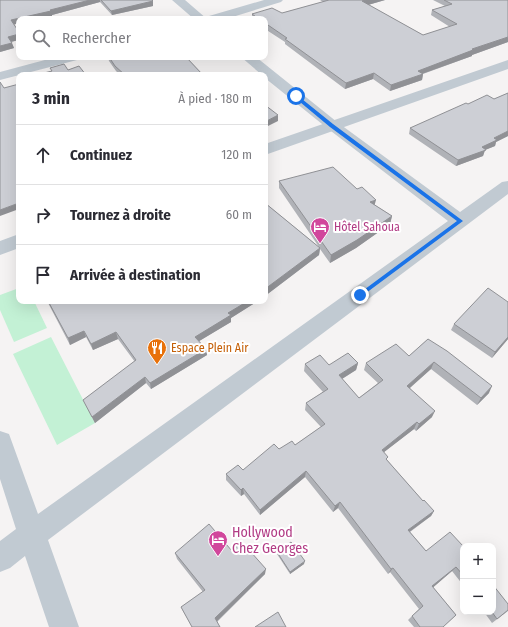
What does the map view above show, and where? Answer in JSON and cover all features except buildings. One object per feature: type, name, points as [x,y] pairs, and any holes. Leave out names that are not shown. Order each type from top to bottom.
[{"type":"street","points":[[178,0],[197,16]]},
{"type":"street","points":[[223,16],[277,0]]},
{"type":"street","points":[[0,76],[61,60]]},
{"type":"street","points":[[252,60],[266,72]]},
{"type":"street","points":[[268,149],[508,64]]},
{"type":"street","points":[[268,73],[332,126],[460,221]]},
{"type":"street","points":[[0,558],[508,186]]},
{"type":"street","points":[[0,248],[16,242]]},
{"type":"street","points":[[0,442],[64,627]]},
{"type":"green space","points":[[16,289],[16,304],[35,304],[47,328],[14,342],[0,310],[0,295]]},
{"type":"green space","points":[[51,337],[95,423],[57,445],[13,354]]},
{"type":"place","name":"Hôtel Sahoua","points":[[320,244]]},
{"type":"place","name":"Espace Plein Air","points":[[157,365]]},
{"type":"place","name":"Hollywood Chez Georges","points":[[218,557]]},
{"type":"route","points":[[296,96],[332,126],[460,221],[360,295]]}]
